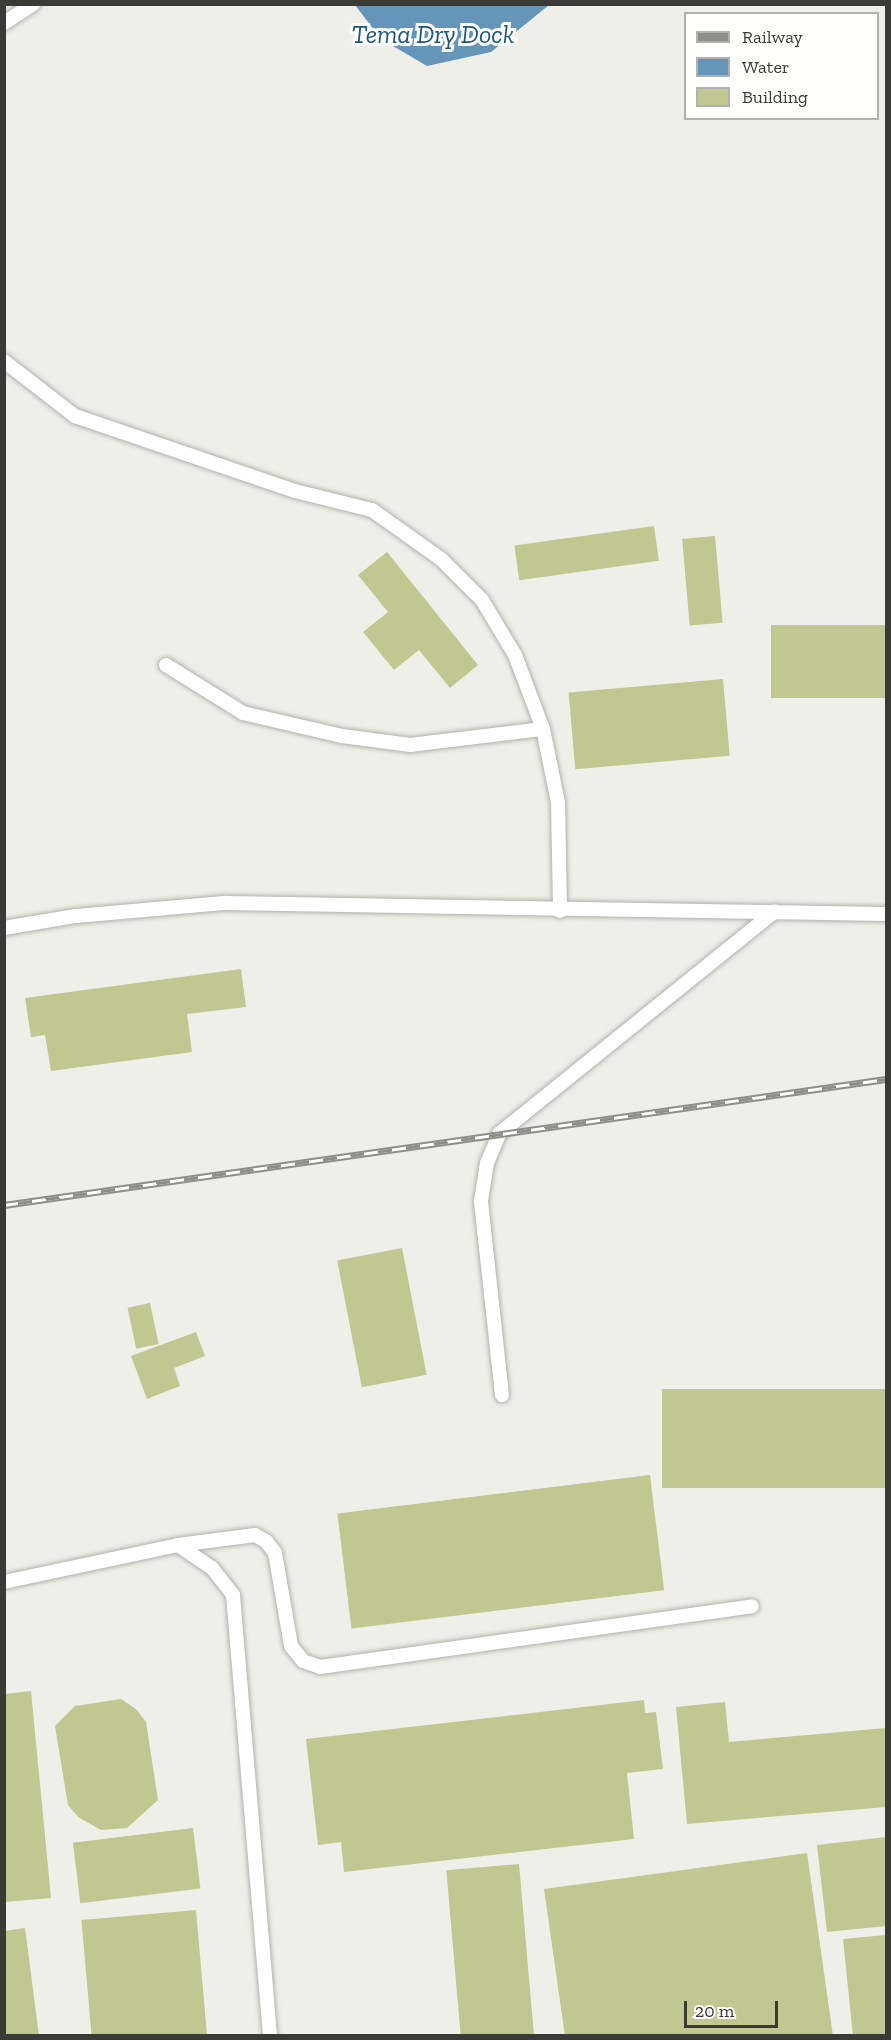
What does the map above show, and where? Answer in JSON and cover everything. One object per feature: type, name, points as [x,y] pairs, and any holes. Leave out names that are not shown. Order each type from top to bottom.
[{"type":"lane","points":[[4,22],[33,4]]},
{"type":"lane","points":[[4,361],[75,416],[284,487],[372,510],[441,559],[482,600],[515,655],[543,729],[558,803],[560,911]]},
{"type":"lane","points":[[166,665],[243,713],[342,736],[410,745],[543,729]]},
{"type":"lane","points":[[4,928],[76,916],[226,903],[560,911],[886,914]]},
{"type":"lane","points":[[502,1395],[481,1201],[487,1162],[500,1133],[775,912]]},
{"type":"lane","points":[[4,1582],[178,1545],[255,1535],[266,1541],[275,1553],[291,1646],[303,1661],[320,1667],[752,1606]]},
{"type":"lane","points":[[178,1545],[212,1568],[233,1595],[270,2036]]},
{"type":"water","name":"Tema Dry Dock","points":[[355,5],[549,5],[491,52],[427,66],[381,39]]},
{"type":"building","points":[[654,526],[659,561],[519,580],[514,546]]},
{"type":"building","points":[[715,536],[723,623],[690,626],[682,539]]},
{"type":"building","points":[[387,552],[478,665],[450,688],[419,650],[394,670],[363,632],[388,612],[358,575]]},
{"type":"building","points":[[771,625],[886,625],[886,698],[771,698]]},
{"type":"building","points":[[723,679],[730,756],[575,769],[569,693]]},
{"type":"building","points":[[241,969],[246,1007],[187,1014],[192,1052],[51,1071],[45,1035],[31,1037],[25,998]]},
{"type":"building","points":[[402,1248],[427,1375],[362,1387],[337,1261]]},
{"type":"building","points":[[150,1303],[159,1344],[136,1349],[128,1308]]},
{"type":"building","points":[[196,1332],[205,1356],[174,1368],[180,1386],[147,1399],[131,1356]]},
{"type":"building","points":[[662,1389],[886,1389],[886,1488],[662,1488]]},
{"type":"building","points":[[650,1475],[664,1590],[351,1629],[337,1513]]},
{"type":"building","points":[[31,1691],[51,1898],[4,1902],[4,1694]]},
{"type":"building","points":[[121,1699],[136,1709],[146,1722],[158,1800],[127,1828],[101,1830],[78,1817],[68,1805],[55,1726],[75,1706]]},
{"type":"building","points":[[644,1700],[645,1713],[656,1712],[663,1769],[627,1773],[634,1839],[344,1872],[341,1842],[318,1845],[306,1739]]},
{"type":"building","points":[[725,1702],[729,1742],[886,1728],[886,1807],[687,1824],[676,1707]]},
{"type":"building","points":[[193,1828],[200,1889],[80,1903],[73,1843]]},
{"type":"building","points":[[886,1837],[886,1926],[827,1932],[817,1845]]},
{"type":"building","points":[[807,1853],[833,2036],[565,2036],[544,1889]]},
{"type":"building","points":[[519,1864],[534,2036],[461,2036],[446,1870]]},
{"type":"building","points":[[196,1910],[207,2036],[92,2036],[81,1920]]},
{"type":"building","points":[[25,1928],[39,2036],[4,2036],[4,1931]]},
{"type":"building","points":[[886,1935],[886,2036],[853,2036],[843,1939]]},
{"type":"railway","points":[[4,1205],[886,1079]]}]
